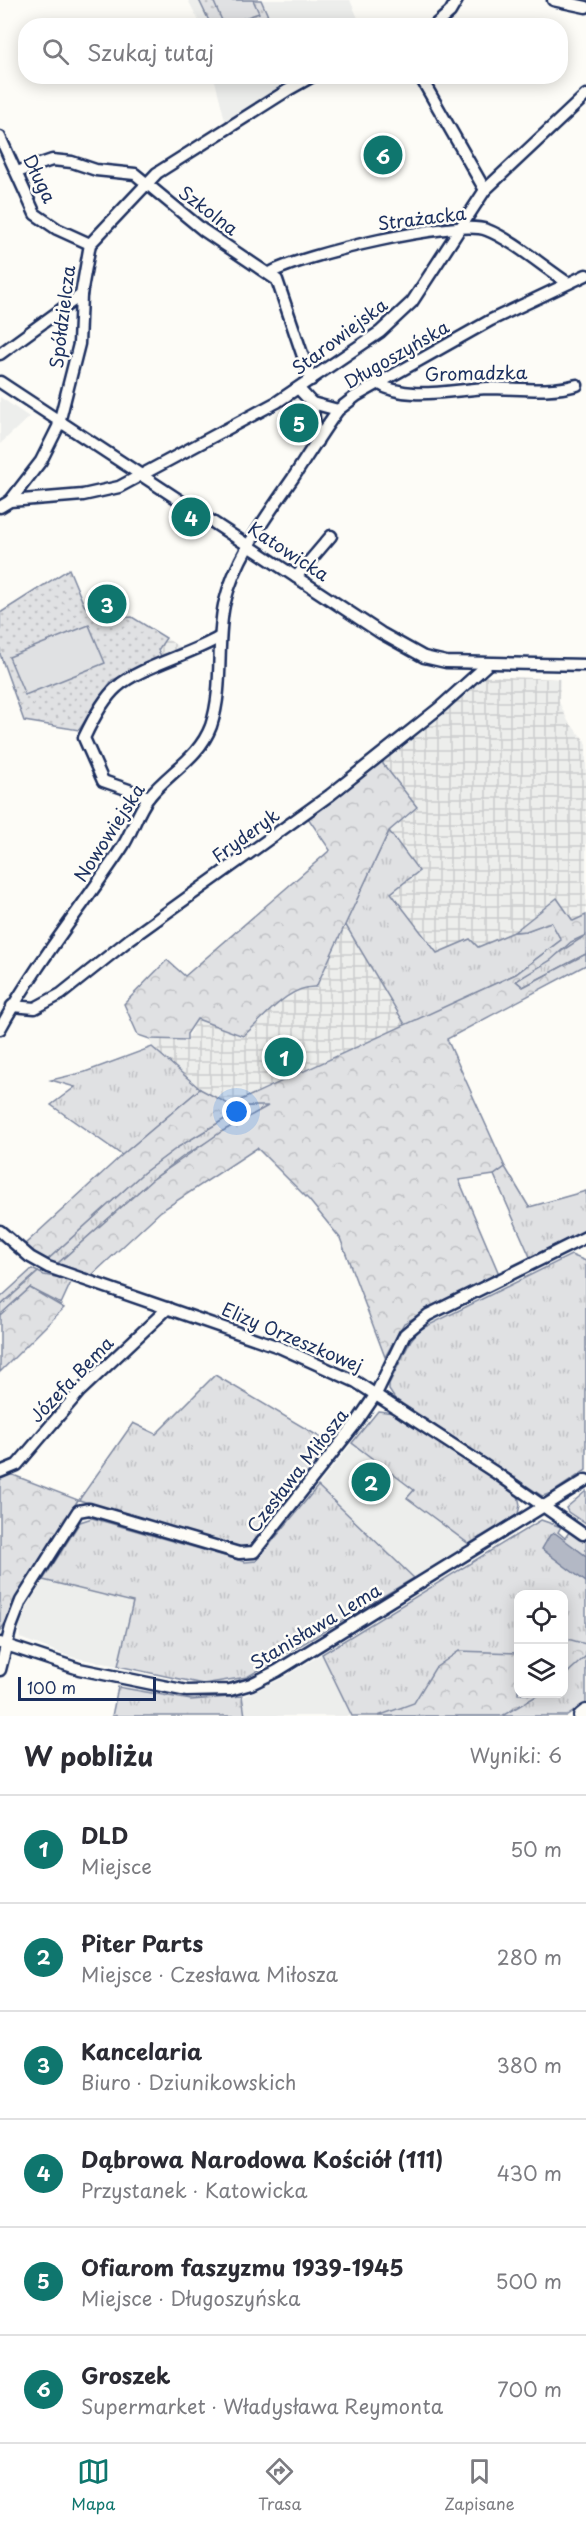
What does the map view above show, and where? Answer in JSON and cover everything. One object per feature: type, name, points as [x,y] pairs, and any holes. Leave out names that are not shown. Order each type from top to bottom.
[{"type":"main road","points":[[581,1716],[586,1712]]},
{"type":"street","points":[[443,18],[457,0]]},
{"type":"street","points":[[553,0],[586,7]]},
{"type":"street","name":"Spółdzielcza","points":[[5,504],[41,461],[59,421],[72,382],[79,344],[81,295],[90,244],[157,174],[299,84]]},
{"type":"street","points":[[425,84],[485,190]]},
{"type":"street","name":"Starowiejska","points":[[5,504],[93,493],[119,487],[299,389],[380,332],[412,303],[485,190],[586,95]]},
{"type":"street","name":"Długa","points":[[2,143],[35,214],[57,229],[90,244]]},
{"type":"street","name":"Szkolna","points":[[17,172],[52,160],[72,162],[96,170],[135,174],[203,230],[255,266],[270,273]]},
{"type":"street","name":"Strażacka","points":[[270,273],[309,256],[368,242],[463,226],[487,229],[568,283]]},
{"type":"street","points":[[270,273],[277,280],[311,380]]},
{"type":"street","name":"Długoszyńska","points":[[248,545],[338,411],[356,396],[491,320],[586,275]]},
{"type":"street","points":[[0,354],[81,295]]},
{"type":"street","name":"Katowicka","points":[[0,382],[381,633],[424,657],[446,662],[488,665],[586,665]]},
{"type":"street","name":"Gromadzka","points":[[378,383],[393,391],[430,392],[487,388],[558,390],[577,385]]},
{"type":"street","points":[[299,389],[312,403],[338,411]]},
{"type":"street","points":[[312,403],[317,442]]},
{"type":"street","points":[[296,577],[332,536]]},
{"type":"street","name":"Nowowiejska","points":[[0,1029],[12,1006],[123,847],[149,797],[198,750],[211,726],[217,692],[220,651],[218,638],[225,602],[248,545]]},
{"type":"street","points":[[149,797],[103,781],[84,738],[117,687],[130,678],[218,638]]},
{"type":"street","name":"Fryderyk","points":[[12,1006],[35,1008],[61,994],[130,939],[330,795],[438,709],[488,665]]},
{"type":"street","name":"Elizy Orzeszkowej","points":[[0,1231],[30,1257],[48,1267],[279,1347],[376,1394],[583,1534]]},
{"type":"street","name":"Czesława Miłosza","points":[[0,1670],[3,1644],[25,1594],[78,1511],[89,1509],[239,1553],[251,1553],[260,1546],[364,1412],[376,1394],[400,1342],[420,1320],[586,1237]]},
{"type":"street","name":"Józefa Bema","points":[[0,1472],[17,1465],[80,1391],[168,1308]]},
{"type":"street","name":"Stanisława Lema","points":[[3,1644],[79,1669],[164,1687],[207,1692],[236,1689],[277,1671],[586,1480]]},
{"type":"shaded area","points":[[188,0],[350,0],[358,18],[197,18]]},
{"type":"shaded area","points":[[216,84],[290,84],[226,124]]},
{"type":"shaded area","points":[[0,397],[29,417],[0,444]]},
{"type":"shaded area","points":[[166,638],[182,649],[163,660],[158,650]]},
{"type":"shaded area","points":[[481,676],[560,679],[559,702],[568,721],[586,742],[586,915],[573,921],[557,899],[514,932],[478,947],[470,939],[437,953],[391,893],[419,871],[389,831],[417,807],[383,764],[383,760]]},
{"type":"shaded area","points":[[345,924],[406,1026],[229,1105],[200,1089],[152,1047],[150,1039],[187,1040],[197,1019],[254,1027],[273,1007],[307,986]]},
{"type":"shaded area","points":[[352,1443],[415,1490],[408,1498],[469,1544],[414,1578],[318,1486]]},
{"type":"shaded area","points":[[555,1533],[586,1556],[586,1582],[542,1549],[550,1535]]},
{"type":"shaded area","points":[[43,1580],[133,1602],[118,1666],[71,1657],[20,1638],[19,1628],[25,1611]]},
{"type":"shaded area","points":[[322,1654],[352,1716],[245,1716],[242,1697],[279,1680]]},
{"type":"green space","points":[[199,0],[261,0],[269,18],[208,18]]},
{"type":"green space","points":[[213,0],[253,0],[259,13],[244,18],[221,18]]},
{"type":"green space","points":[[69,569],[84,605],[99,620],[132,617],[166,638],[158,650],[163,660],[112,680],[79,730],[24,721],[0,654],[0,613]]},
{"type":"green space","points":[[89,625],[105,663],[25,695],[9,657]]},
{"type":"green space","points":[[383,760],[383,764],[417,807],[389,831],[316,987],[296,991],[286,997],[243,1036],[197,1019],[187,1034],[187,1040],[150,1039],[138,1035],[124,1004],[167,960],[185,976],[330,850],[308,818]]},
{"type":"green space","points":[[389,831],[419,871],[391,893],[437,953],[470,939],[478,947],[514,932],[526,931],[551,921],[561,940],[516,974],[406,1026],[345,924]]},
{"type":"green space","points":[[557,898],[573,921],[586,915],[586,935],[571,942],[551,960],[516,981],[523,987],[586,954],[586,965],[447,1039],[505,1167],[494,1175],[459,1180],[499,1274],[404,1323],[385,1357],[340,1238],[309,1200],[257,1148],[161,1211],[92,1275],[56,1265],[152,1180],[221,1132],[268,1106],[246,1106],[178,1147],[143,1173],[46,1261],[24,1245],[122,1155],[200,1089],[230,1105],[516,974],[561,940],[551,922],[526,931],[514,932]]},
{"type":"green space","points":[[586,935],[586,954],[523,987],[516,981]]},
{"type":"green space","points":[[152,1047],[200,1089],[122,1155],[51,1105],[75,1087],[51,1080],[85,1072]]},
{"type":"green space","points":[[270,1105],[185,1155],[152,1180],[56,1265],[46,1261],[143,1173],[178,1147],[246,1106]]},
{"type":"green space","points":[[505,1167],[529,1207],[586,1191],[586,1233],[531,1259],[494,1175]]},
{"type":"green space","points":[[571,1255],[586,1261],[586,1470],[550,1494],[542,1496],[395,1399],[389,1390],[389,1384],[411,1340],[419,1330]]},
{"type":"green space","points":[[32,1269],[38,1272],[0,1306],[0,1298]]},
{"type":"green space","points":[[38,1272],[72,1280],[61,1304],[30,1288],[0,1315],[0,1306]]},
{"type":"green space","points":[[30,1288],[64,1308],[0,1372],[0,1315]]},
{"type":"green space","points":[[215,1375],[330,1443],[322,1459],[254,1545],[239,1548],[79,1500],[133,1423],[156,1434]]},
{"type":"green space","points":[[378,1411],[394,1413],[518,1495],[520,1505],[518,1514],[469,1544],[407,1498],[414,1490],[352,1443]]},
{"type":"green space","points":[[0,1470],[78,1500],[32,1572],[8,1620],[0,1630]]},
{"type":"green space","points":[[318,1486],[414,1578],[247,1677],[203,1684],[118,1666],[133,1602],[43,1580],[80,1522],[92,1518],[245,1562],[256,1561]]},
{"type":"green space","points":[[586,1491],[586,1524],[568,1512],[566,1508]]},
{"type":"green space","points":[[541,1520],[561,1527],[558,1532],[565,1538],[572,1528],[586,1534],[586,1703],[567,1716],[352,1716],[322,1654]]},
{"type":"green space","points":[[568,1639],[586,1644],[586,1656],[568,1672]]},
{"type":"green space","points":[[459,1651],[514,1653],[514,1698],[533,1698],[502,1716],[378,1716],[414,1703],[435,1668]]},
{"type":"green space","points":[[118,1687],[191,1700],[242,1696],[245,1716],[112,1716]]},
{"type":"place","name":"Groszek","points":[[383,155]]},
{"type":"place","name":"Ofiarom faszyzmu 1939-1945","points":[[299,423]]},
{"type":"place","name":"Dąbrowa Narodowa Kościół (111)","points":[[191,517]]},
{"type":"place","name":"Kancelaria","points":[[107,604]]},
{"type":"place","name":"DLD","points":[[284,1057]]},
{"type":"place","name":"Piter Parts","points":[[371,1482]]}]
